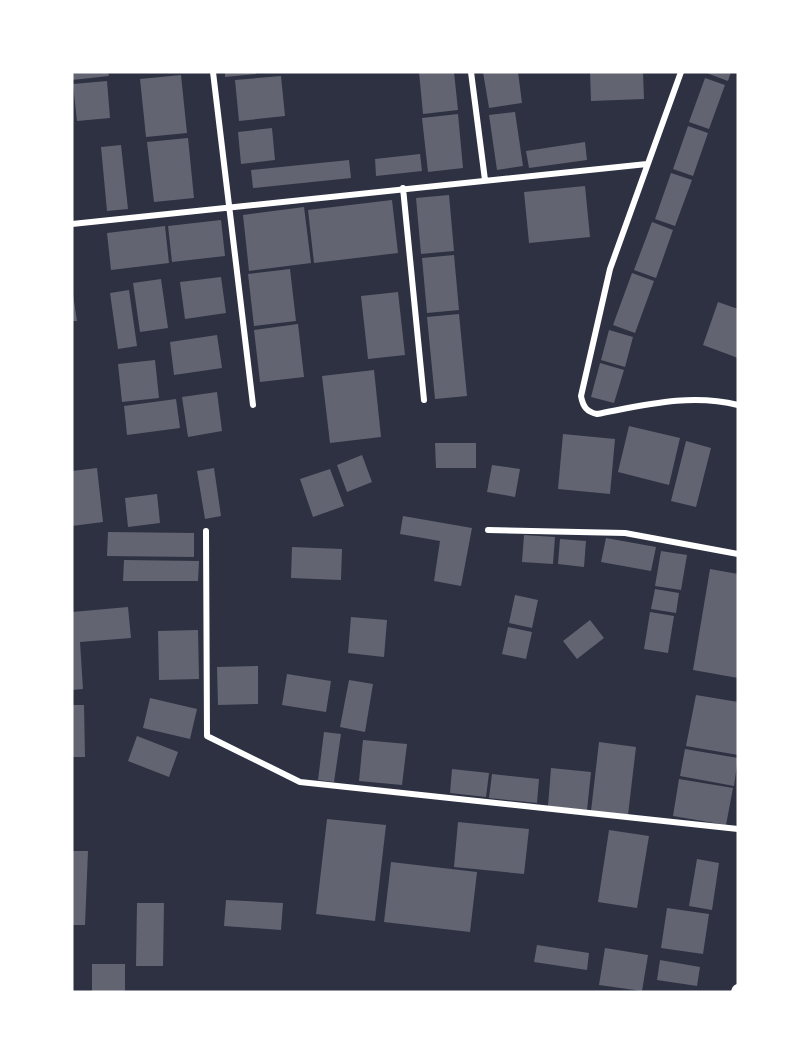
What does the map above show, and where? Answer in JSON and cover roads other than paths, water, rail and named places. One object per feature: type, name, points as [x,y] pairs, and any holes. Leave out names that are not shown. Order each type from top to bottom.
[{"type":"street","points":[[213,72],[253,405]]},
{"type":"street","points":[[471,72],[485,180]]},
{"type":"street","points":[[681,72],[610,269],[581,396],[582,404],[590,413],[597,414],[670,400],[713,399],[738,405]]},
{"type":"street","points":[[72,224],[647,164]]},
{"type":"street","points":[[404,188],[424,400]]},
{"type":"street","points":[[488,530],[625,533],[738,554]]},
{"type":"street","points":[[206,531],[207,736],[300,782],[738,829]]}]
